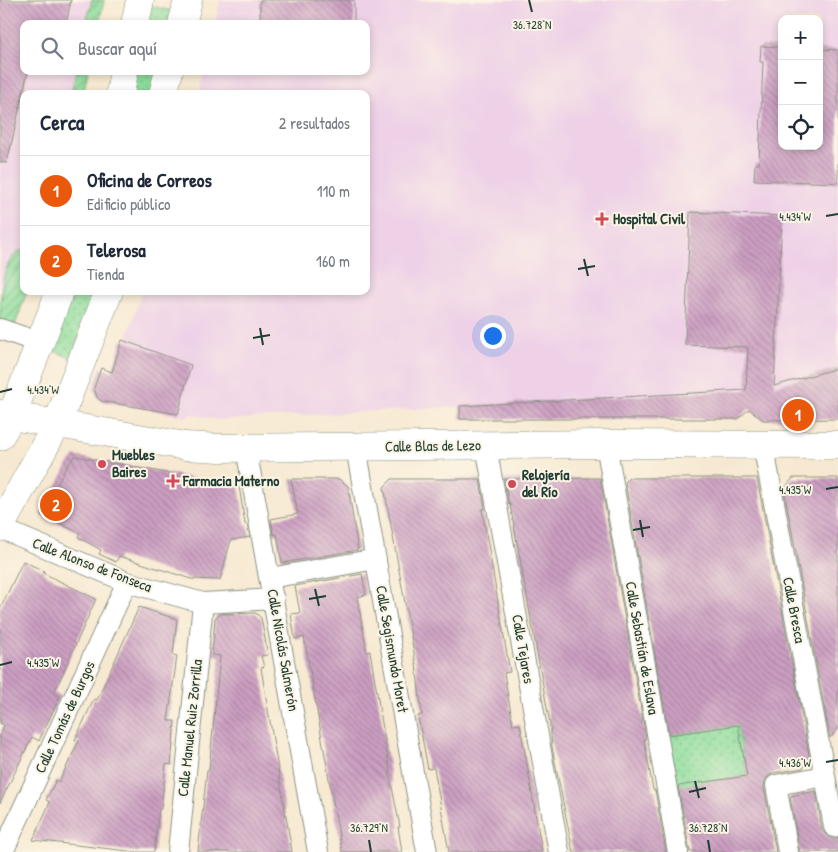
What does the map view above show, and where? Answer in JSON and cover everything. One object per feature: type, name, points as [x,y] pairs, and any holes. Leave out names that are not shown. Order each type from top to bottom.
[{"type":"main road","points":[[136,20],[140,0]]},
{"type":"main road","points":[[183,20],[188,0]]},
{"type":"main road","points":[[121,90],[123,75]]},
{"type":"main road","points":[[165,90],[169,75]]},
{"type":"main road","points":[[0,528],[20,422],[41,343],[59,295]]},
{"type":"main road","points":[[20,422],[106,295]]},
{"type":"main road","name":"Calle Blas de Lezo","points":[[20,422],[185,446],[220,448],[606,444],[838,445]]},
{"type":"street","points":[[0,329],[41,343]]},
{"type":"street","name":"Calle Sebastián de Eslava","points":[[606,444],[678,852]]},
{"type":"street","name":"Calle Bresca","points":[[763,444],[834,827]]},
{"type":"street","name":"Calle Tejares","points":[[486,446],[559,852]]},
{"type":"street","name":"Calle Segismundo Moret","points":[[356,447],[427,852]]},
{"type":"street","name":"Calle Nicolás Salmerón","points":[[246,448],[318,852]]},
{"type":"street","name":"Calle Alonso de Fonseca","points":[[0,528],[127,582],[203,603],[274,599]]},
{"type":"street","points":[[270,578],[376,559]]},
{"type":"street","name":"Calle Tomás de Burgos","points":[[2,852],[127,582]]},
{"type":"street","name":"Calle Manuel Ruiz Zorrilla","points":[[178,852],[203,603]]},
{"type":"street","points":[[788,852],[776,785],[825,776]]},
{"type":"shaded area","points":[[0,0],[104,0],[100,20],[20,20],[20,75],[87,75],[84,90],[20,90],[20,274],[0,317]]},
{"type":"shaded area","name":"Hospital Civil","points":[[220,0],[838,0],[838,369],[758,390],[219,420],[190,414],[189,417],[101,401],[97,397],[94,388],[101,368],[112,372],[122,341],[126,341],[141,295],[370,295],[370,90],[200,90],[203,75],[370,75],[370,20],[216,20]]},
{"type":"green space","points":[[92,0],[104,0],[100,20],[87,20]]},
{"type":"green space","points":[[151,6],[172,11],[170,20],[147,20]]},
{"type":"green space","points":[[75,75],[87,75],[84,90],[72,90]]},
{"type":"green space","points":[[134,75],[156,75],[153,90],[131,90]]},
{"type":"green space","points":[[20,252],[20,295],[26,295],[14,328],[0,323],[0,304],[6,270],[16,254]]},
{"type":"green space","points":[[72,295],[95,295],[71,358],[50,349]]},
{"type":"green space","points":[[738,725],[747,776],[676,787],[668,735]]},
{"type":"building","points":[[0,0],[71,0],[67,20],[20,20],[20,75],[27,75],[24,90],[20,90],[20,106],[7,163],[0,162]]},
{"type":"building","points":[[260,0],[354,0],[354,20],[260,20]]},
{"type":"building","points":[[761,46],[778,47],[778,150],[823,150],[823,49],[838,50],[838,183],[754,180],[755,164],[759,164],[763,62],[760,62]]},
{"type":"building","points":[[690,212],[782,216],[774,386],[838,368],[838,419],[763,420],[749,409],[738,419],[460,419],[460,406],[746,390],[748,347],[685,345]]},
{"type":"building","points":[[122,340],[191,365],[178,414],[101,401],[97,397],[94,388],[101,368],[112,372]]},
{"type":"building","points":[[75,456],[199,479],[232,480],[239,486],[245,524],[247,524],[250,537],[231,540],[220,580],[191,579],[119,556],[116,562],[99,554],[101,550],[78,537],[80,533],[41,515],[67,466]]},
{"type":"building","points":[[600,478],[646,738],[644,739],[653,790],[655,790],[666,852],[573,852],[552,747],[550,724],[504,479]]},
{"type":"building","points":[[629,478],[757,478],[810,760],[803,768],[773,773],[765,781],[764,787],[776,852],[690,852],[678,786],[747,776],[738,725],[669,735],[625,482]]},
{"type":"building","points":[[793,478],[838,478],[838,729],[830,738],[784,489]]},
{"type":"building","points":[[291,479],[339,479],[348,486],[358,550],[282,563],[277,534],[273,534],[271,519],[298,514]]},
{"type":"building","points":[[392,479],[480,479],[485,509],[482,509],[510,672],[504,673],[513,725],[520,724],[542,852],[449,852],[434,768],[428,769],[418,716],[422,715],[416,664],[384,487]]},
{"type":"building","points":[[23,561],[96,599],[54,693],[60,696],[39,741],[32,737],[0,803],[0,735],[4,725],[0,723],[0,609]]},
{"type":"building","points":[[362,574],[366,595],[357,597],[367,652],[370,651],[389,772],[400,827],[398,827],[402,852],[342,852],[304,637],[295,639],[291,614],[300,613],[295,586]]},
{"type":"building","points":[[139,607],[177,619],[173,655],[177,656],[168,721],[175,721],[171,765],[166,764],[154,852],[137,852],[33,840],[50,802],[46,800],[56,780],[59,782],[79,741],[75,740],[94,699],[97,700]]},
{"type":"building","points":[[256,613],[261,618],[268,655],[261,656],[264,667],[261,668],[292,852],[198,852],[207,770],[209,770],[220,656],[212,655],[215,618],[220,614]]},
{"type":"building","points":[[816,791],[822,830],[830,838],[838,838],[838,852],[800,852],[790,796]]},
{"type":"place","name":"Hospital Civil","points":[[602,219]]},
{"type":"place","name":"Oficina de Correos","points":[[798,415]]},
{"type":"place","name":"Muebles Baires","points":[[102,464]]},
{"type":"place","name":"Farmacia Materno","points":[[173,481]]},
{"type":"place","name":"Relojería del Río","points":[[512,484]]},
{"type":"place","name":"Telerosa","points":[[56,505]]}]
